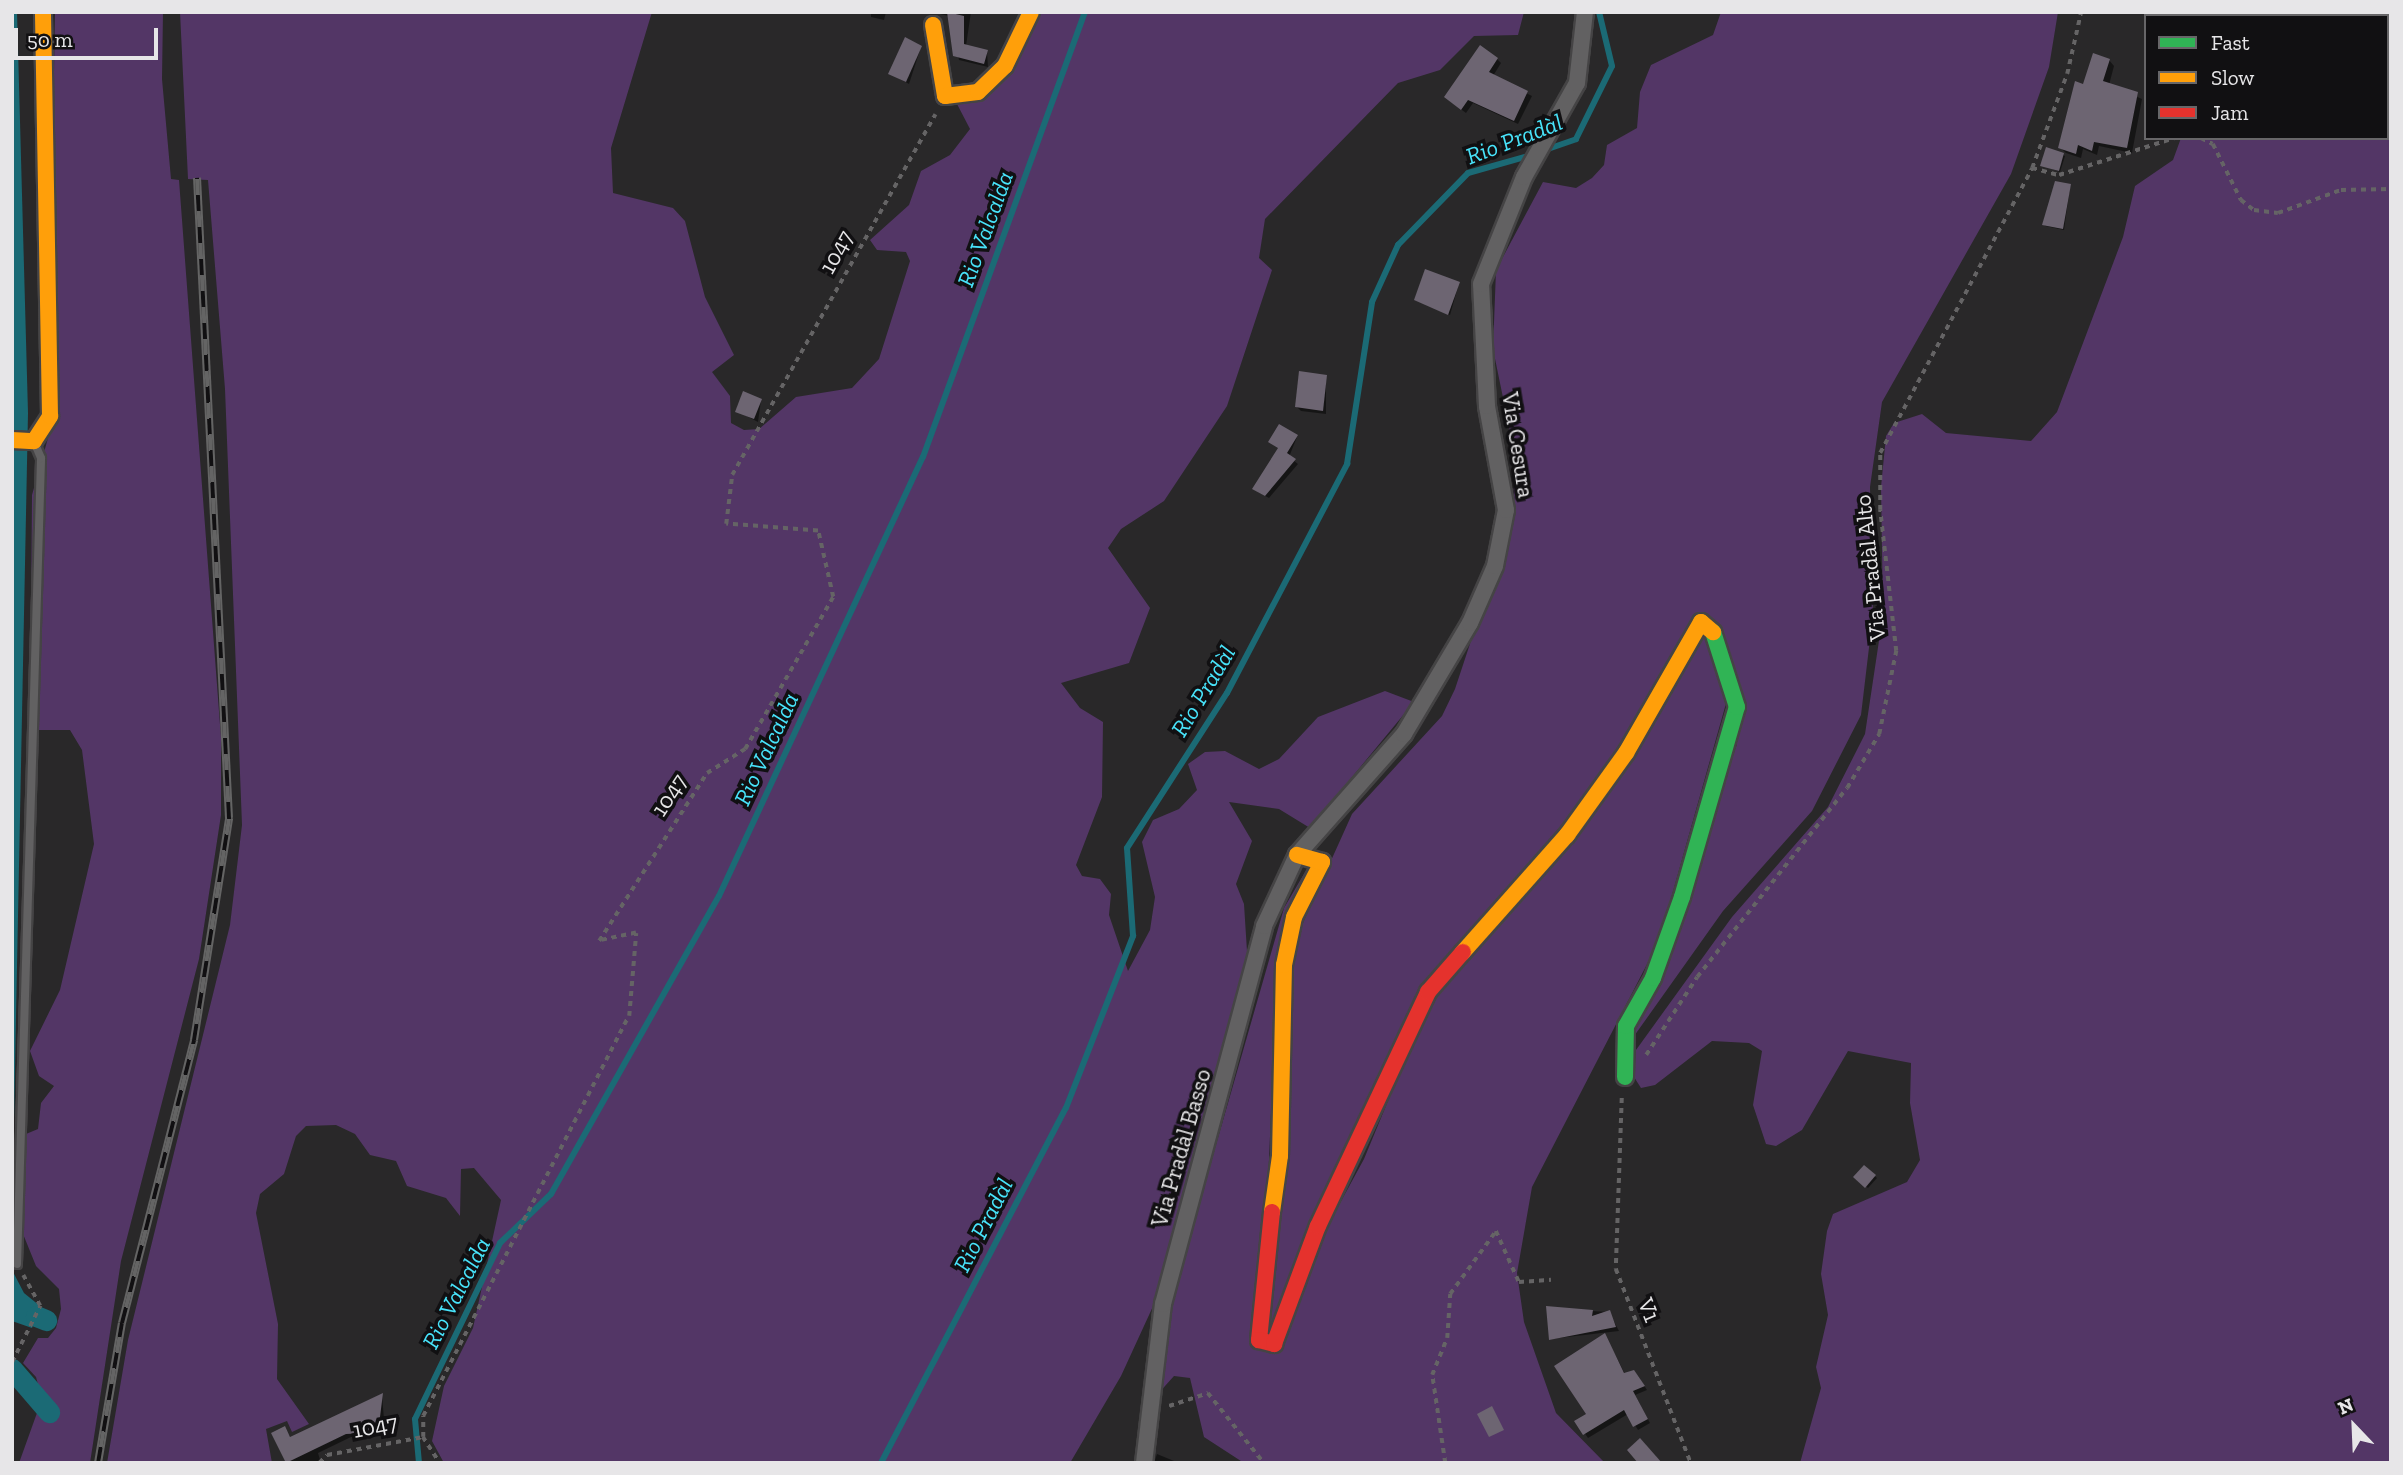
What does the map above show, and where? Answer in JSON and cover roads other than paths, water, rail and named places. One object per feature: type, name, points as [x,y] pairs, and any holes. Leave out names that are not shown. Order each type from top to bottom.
[{"type":"street","points":[[24,441],[50,416],[43,12]]},
{"type":"street","points":[[933,25],[945,96],[978,92],[1006,66],[1031,12]]},
{"type":"street","name":"Via Cesura","points":[[1297,855],[1404,734],[1495,566],[1506,510],[1487,406],[1481,284],[1536,156],[1577,83],[1585,12]]},
{"type":"street","points":[[1297,855],[1322,862],[1294,917],[1284,965],[1280,1156],[1260,1302],[1259,1340],[1274,1344],[1318,1226],[1428,992],[1567,835],[1626,753],[1701,622],[1709,623],[1726,659],[1737,707],[1678,909],[1653,978],[1626,1026],[1625,1077]]},
{"type":"street","name":"Via Pradàl Basso","points":[[1144,1463],[1163,1304],[1193,1176],[1264,926],[1297,855]]},
{"type":"lane","points":[[17,1264],[40,458],[24,441]]},
{"type":"water","points":[[12,12],[17,12],[28,413],[12,1219]]},
{"type":"water","points":[[12,1270],[24,1293],[40,1306],[32,1328],[12,1321]]},
{"type":"waterway","name":"Rio Valcalda","points":[[419,1463],[415,1419],[500,1243],[551,1194],[719,896],[923,457],[1085,12]]},
{"type":"waterway","name":"Rio Pradàl","points":[[1542,151],[1576,139],[1612,66],[1599,12]]},
{"type":"waterway","name":"Rio Pradàl","points":[[881,1463],[1066,1108],[1133,936],[1127,848],[1227,693],[1347,464],[1372,302],[1398,245],[1468,173],[1532,155]]},
{"type":"waterway","points":[[36,1316],[46,1320]]},
{"type":"waterway","points":[[12,1369],[49,1412]]},
{"type":"railway","points":[[98,1463],[122,1323],[194,1040],[229,818],[197,178]]}]
